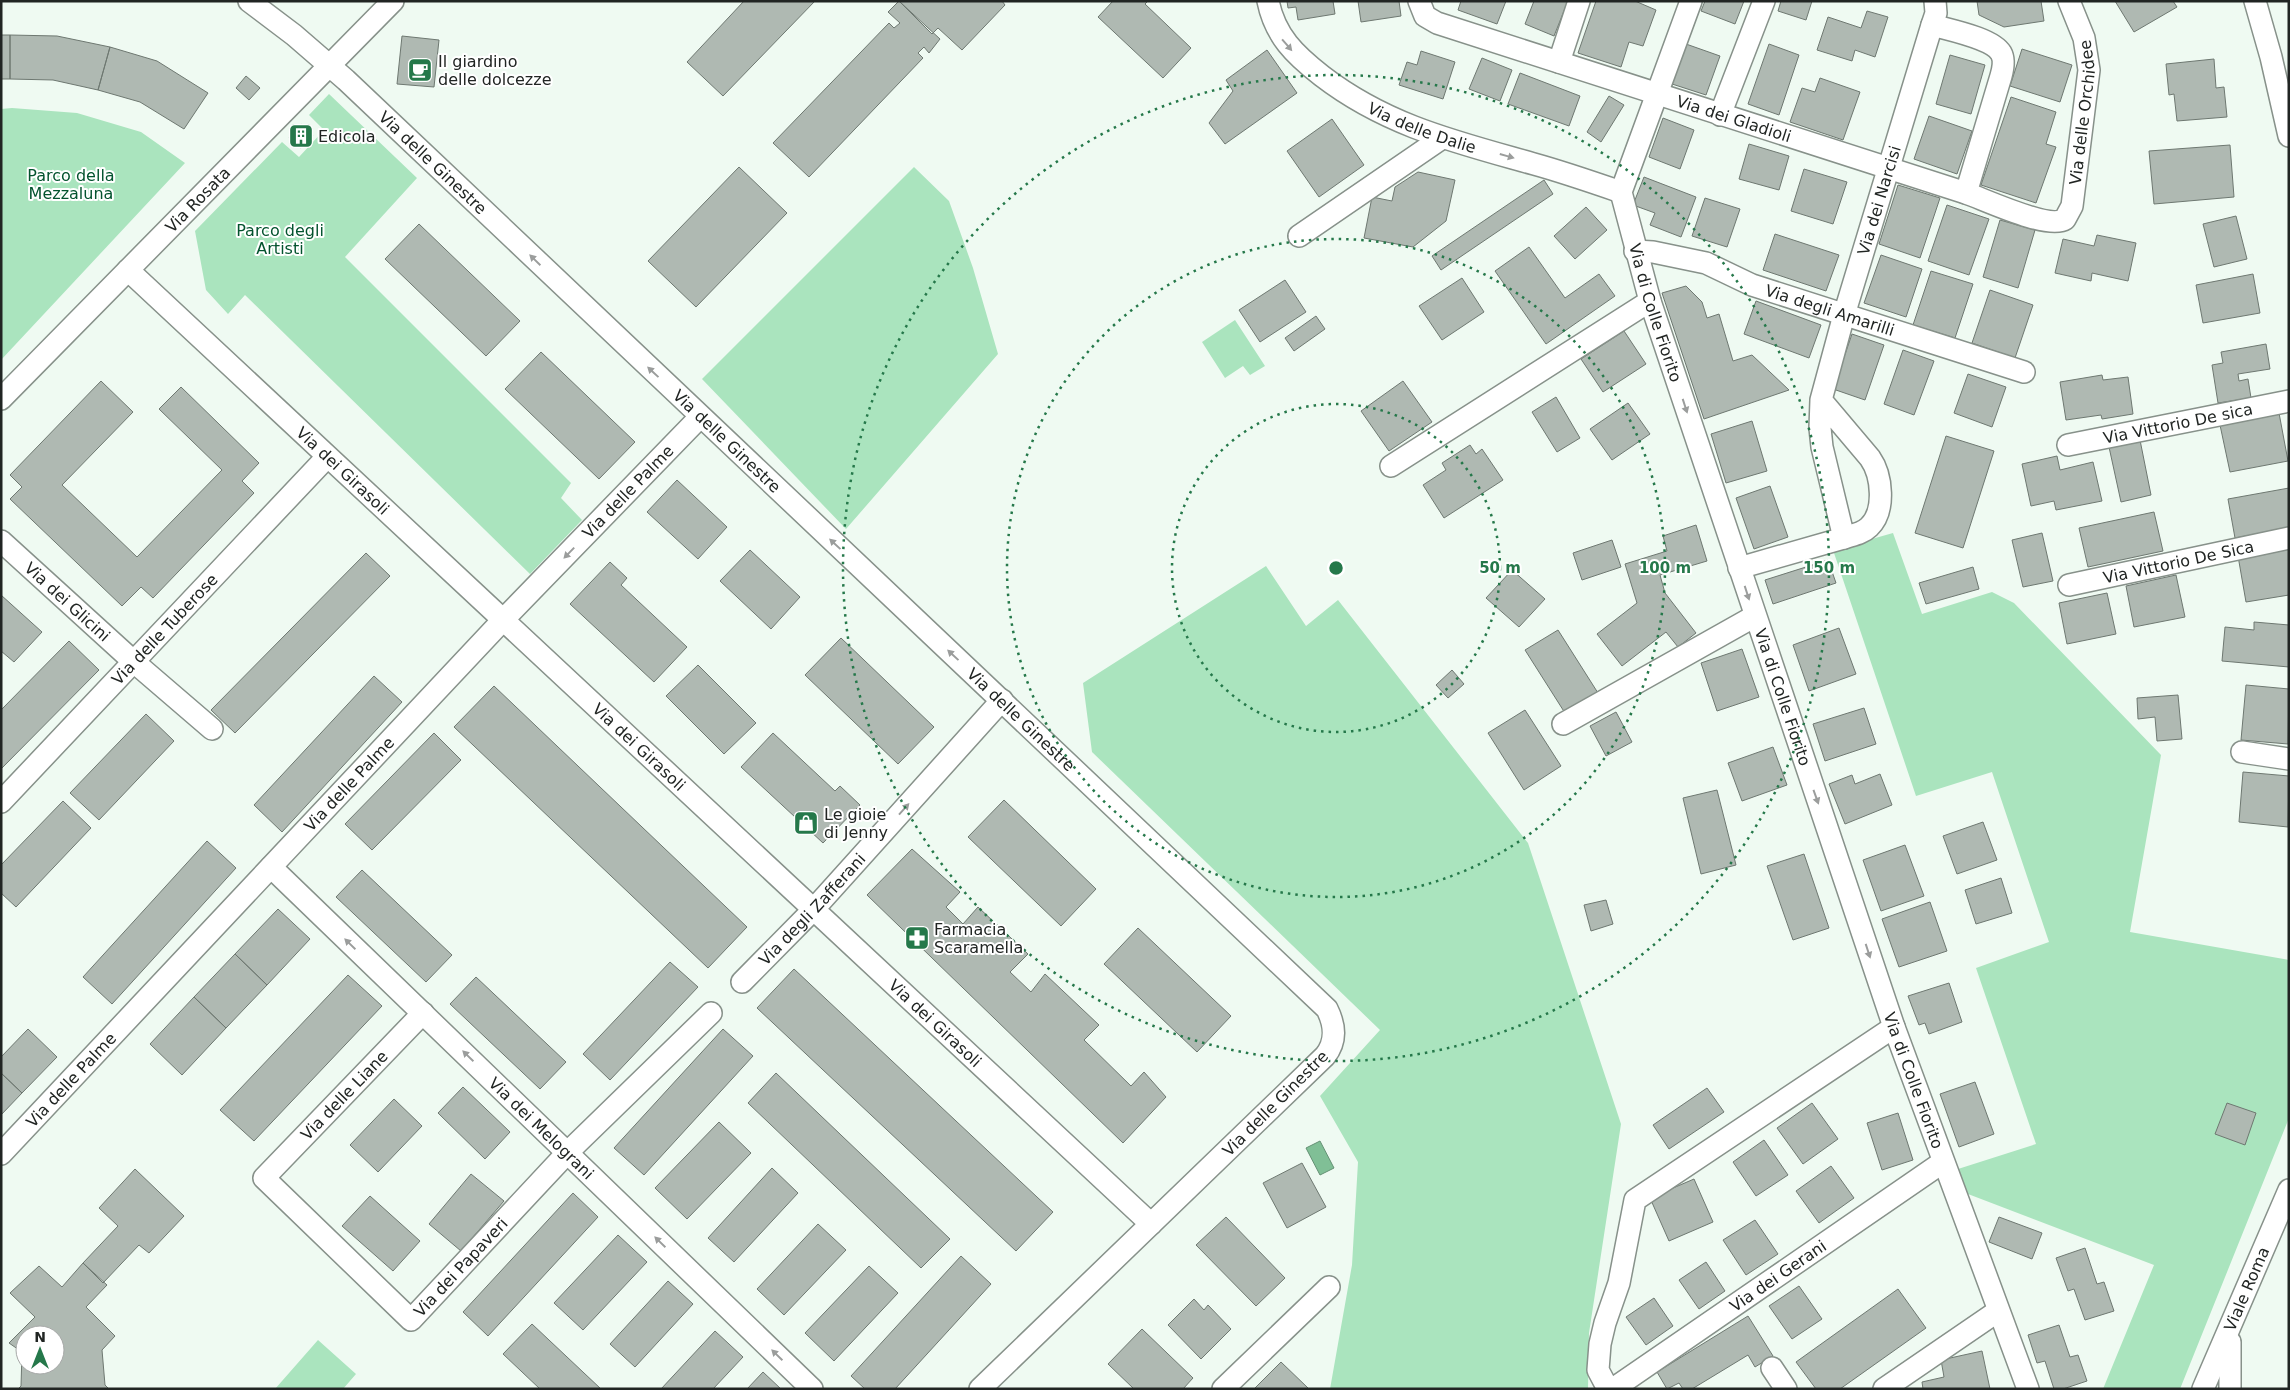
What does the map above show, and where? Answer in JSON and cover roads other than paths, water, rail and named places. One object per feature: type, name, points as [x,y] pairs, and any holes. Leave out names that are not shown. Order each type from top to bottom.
[{"type":"street","name":"Via delle Ginestre","points":[[249,1],[330,65],[1322,1004],[1332,1022],[1334,1028],[1332,1043],[1325,1056],[980,1389]]},
{"type":"street","name":"Via Rosata","points":[[1,399],[393,1]]},
{"type":"street","name":"Via delle Dalie","points":[[1268,1],[1274,22],[1282,39],[1290,49],[1318,73],[1366,106],[1403,124],[1442,138],[1544,167],[1621,192]]},
{"type":"street","name":"Via dei Gladioli","points":[[1419,1],[1423,13],[1432,21],[1966,193],[2042,220],[2061,222]]},
{"type":"street","points":[[1559,62],[1579,1]]},
{"type":"street","points":[[1621,192],[1690,1]]},
{"type":"street","points":[[1720,115],[1764,1]]},
{"type":"street","name":"Via dei Narcisi","points":[[1844,538],[1822,447],[1820,428],[1821,400],[1844,315],[1936,13],[1935,1]]},
{"type":"street","name":"Via delle Orchidee","points":[[2061,222],[2069,214],[2072,206],[2089,77],[2086,45],[2069,1]]},
{"type":"street","points":[[2255,1],[2272,56],[2289,136]]},
{"type":"street","points":[[1932,25],[1987,42],[1997,48],[2003,58],[2001,76],[1966,193]]},
{"type":"street","points":[[1299,236],[1442,138]]},
{"type":"street","name":"Via di Colle Fiorito","points":[[1621,192],[1635,251],[1650,301],[1894,1027],[1942,1162],[2028,1389]]},
{"type":"street","name":"Via degli Amarilli","points":[[1635,251],[1653,252],[1706,264],[1752,285],[2024,372]]},
{"type":"street","name":"Via dei Girasoli","points":[[128,270],[502,621],[1151,1224]]},
{"type":"street","points":[[1390,466],[1650,301]]},
{"type":"street","points":[[1739,568],[1844,538],[1863,531],[1874,521],[1878,511],[1880,481],[1877,468],[1821,400]]},
{"type":"street","name":"Via Vittorio De sica","points":[[2068,445],[2289,401]]},
{"type":"street","name":"Via delle Palme","points":[[1,1154],[502,621],[700,417]]},
{"type":"street","name":"Via delle Tuberose","points":[[1,802],[327,457]]},
{"type":"street","name":"Via Vittorio De Sica","points":[[2069,585],[2289,538]]},
{"type":"street","name":"Via dei Glicini","points":[[1,541],[212,730]]},
{"type":"street","points":[[1563,724],[1755,616]]},
{"type":"street","name":"Via degli Zafferani","points":[[742,982],[813,910],[1002,700]]},
{"type":"street","points":[[2242,752],[2289,759]]},
{"type":"street","name":"Via dei Melograni","points":[[271,867],[812,1389]]},
{"type":"street","name":"Via delle Liane","points":[[264,1178],[423,1013]]},
{"type":"street","points":[[568,1152],[711,1013]]},
{"type":"street","points":[[1608,1389],[1598,1370],[1600,1344],[1619,1283],[1634,1200],[1894,1027]]},
{"type":"street","name":"Via dei Papaveri","points":[[264,1178],[411,1320],[568,1152]]},
{"type":"street","name":"Via dei Gerani","points":[[1613,1389],[1942,1162]]},
{"type":"street","name":"Viale Roma","points":[[2204,1389],[2289,1190]]},
{"type":"street","points":[[1223,1389],[1329,1287]]},
{"type":"street","points":[[1884,1389],[1998,1311]]},
{"type":"street","points":[[2230,1329],[2228,1366],[2230,1389]]},
{"type":"street","points":[[1772,1368],[1786,1389]]},
{"type":"place","name":"Il giardino delle dolcezze","points":[[420,70]]},
{"type":"place","name":"Edicola","points":[[301,136]]},
{"type":"place","name":"Le gioie di Jenny","points":[[806,823]]},
{"type":"place","name":"Farmacia Scaramella","points":[[917,938]]},
{"type":"park label","name":"Parco della Mezzaluna","points":[[71,184]]},
{"type":"park label","name":"Parco degli Artisti","points":[[280,239]]}]
